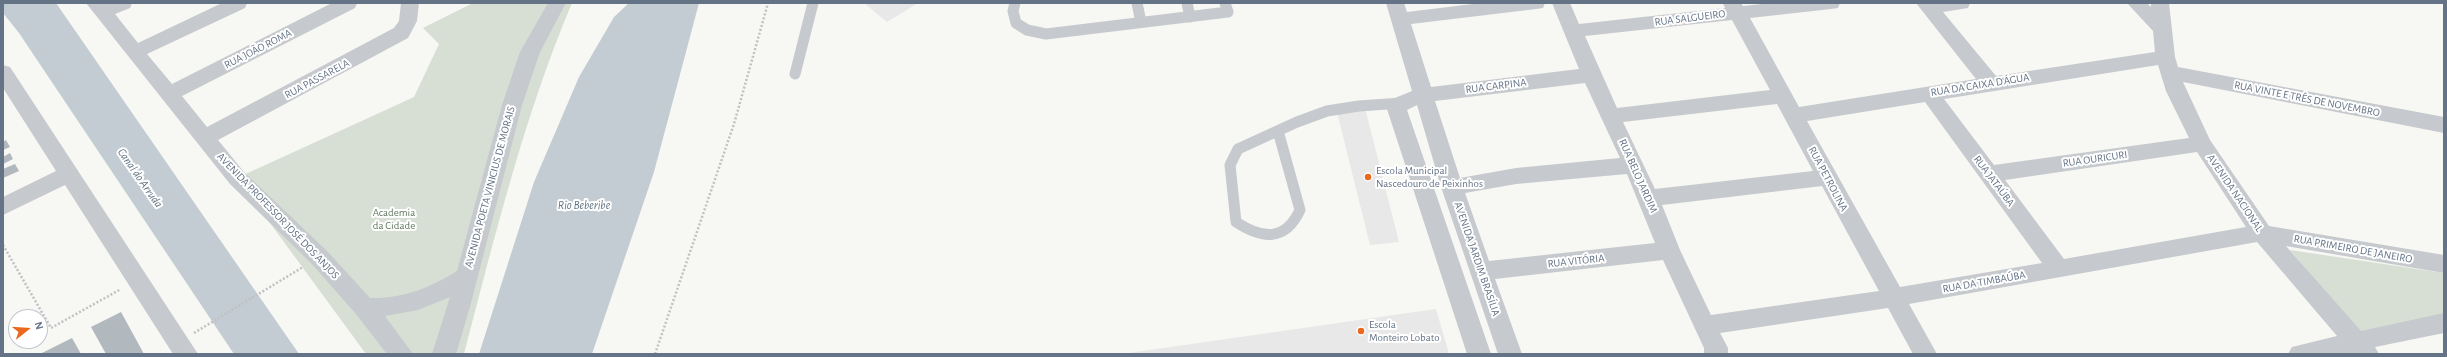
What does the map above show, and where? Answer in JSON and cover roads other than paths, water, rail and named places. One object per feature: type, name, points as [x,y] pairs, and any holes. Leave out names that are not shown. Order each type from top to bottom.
[{"type":"street","points":[[99,8],[123,3]]},
{"type":"street","points":[[135,52],[238,3]]},
{"type":"street","name":"RUA JOÃO ROMA","points":[[168,94],[348,3]]},
{"type":"street","name":"RUA PASSARELA","points":[[204,138],[402,34],[408,21],[410,3]]},
{"type":"street","name":"AVENIDA POETA VINICIUS DE MORAIS","points":[[444,354],[467,276],[494,167],[519,85],[530,52],[557,3]]},
{"type":"street","points":[[1397,11],[1536,3]]},
{"type":"street","name":"RUA BELO JARDIM","points":[[1561,3],[1574,31],[1591,75],[1612,116],[1649,198],[1669,250],[1706,325],[1716,351]]},
{"type":"street","name":"RUA SALGUEIRO","points":[[1574,31],[1734,8],[1831,3]]},
{"type":"street","points":[[1927,5],[1961,3]]},
{"type":"street","points":[[2136,3],[2163,30]]},
{"type":"street","name":"AVENIDA NACIONAL","points":[[2160,3],[2168,65],[2176,91],[2202,144],[2262,233],[2362,348]]},
{"type":"street","points":[[1927,5],[1990,83]]},
{"type":"street","name":"AVENIDA PROFESSOR JOSÉ DOS ANJOS","points":[[99,8],[237,178],[319,257],[364,307],[401,354]]},
{"type":"street","name":"RUA PETROLINA","points":[[1734,8],[1795,115],[1827,177],[1925,354]]},
{"type":"street","name":"AVENIDA JARDIM BRASÍLIA","points":[[1397,11],[1452,187],[1510,354]]},
{"type":"street","name":"RUA DA CAIXA D'ÁGUA","points":[[1795,115],[1990,83],[2168,65]]},
{"type":"street","name":"RUA VINTE E TRÊS DE NOVEMBRO","points":[[2168,65],[2444,125]]},
{"type":"street","points":[[3,72],[186,354]]},
{"type":"street","name":"RUA CARPINA","points":[[1402,103],[1423,95],[1591,75]]},
{"type":"street","name":"RUA JATAÚBA","points":[[1929,93],[2058,268]]},
{"type":"street","points":[[1612,116],[1784,96]]},
{"type":"street","points":[[1402,103],[1397,112],[1479,354]]},
{"type":"street","name":"RUA OURICURI","points":[[1989,174],[2202,144]]},
{"type":"street","points":[[1452,187],[1516,176],[1634,165]]},
{"type":"street","points":[[3,207],[69,174]]},
{"type":"street","points":[[1649,198],[1827,177]]},
{"type":"street","name":"RUA PRIMEIRO DE JANEIRO","points":[[2262,233],[2444,264]]},
{"type":"street","name":"RUA DA TIMBAÚBA","points":[[1706,325],[1893,298],[2262,233]]},
{"type":"street","name":"RUA VITÓRIA","points":[[1482,271],[1669,250]]},
{"type":"street","points":[[364,307],[378,308],[430,297],[447,290],[467,276]]},
{"type":"street","points":[[2300,354],[2362,348],[2444,323]]},
{"type":"lane","points":[[795,74],[813,3]]},
{"type":"lane","points":[[1014,3],[1013,11],[1016,23],[1028,30],[1046,34],[1228,12],[1225,3]]},
{"type":"lane","points":[[1137,3],[1141,22]]},
{"type":"lane","points":[[1188,3],[1190,17]]},
{"type":"lane","points":[[1278,130],[1300,210],[1294,223],[1273,235],[1254,234],[1236,222],[1230,165],[1238,149],[1278,130],[1317,114],[1352,106],[1402,103]]},
{"type":"water","name":"Canal do Arruda","points":[[3,3],[56,3],[299,354],[234,354],[19,33],[3,13]]},
{"type":"water","name":"Rio Beberibe","points":[[629,3],[699,3],[654,172],[592,354],[479,354],[534,182],[579,77],[614,17]]},
{"type":"place","name":"Escola Municipal Nascedouro de Peixinhos","points":[[1368,177]]},
{"type":"place","name":"Escola Monteiro Lobato","points":[[1361,331]]},
{"type":"park label","name":"Academia da Cidade","points":[[394,219]]}]
